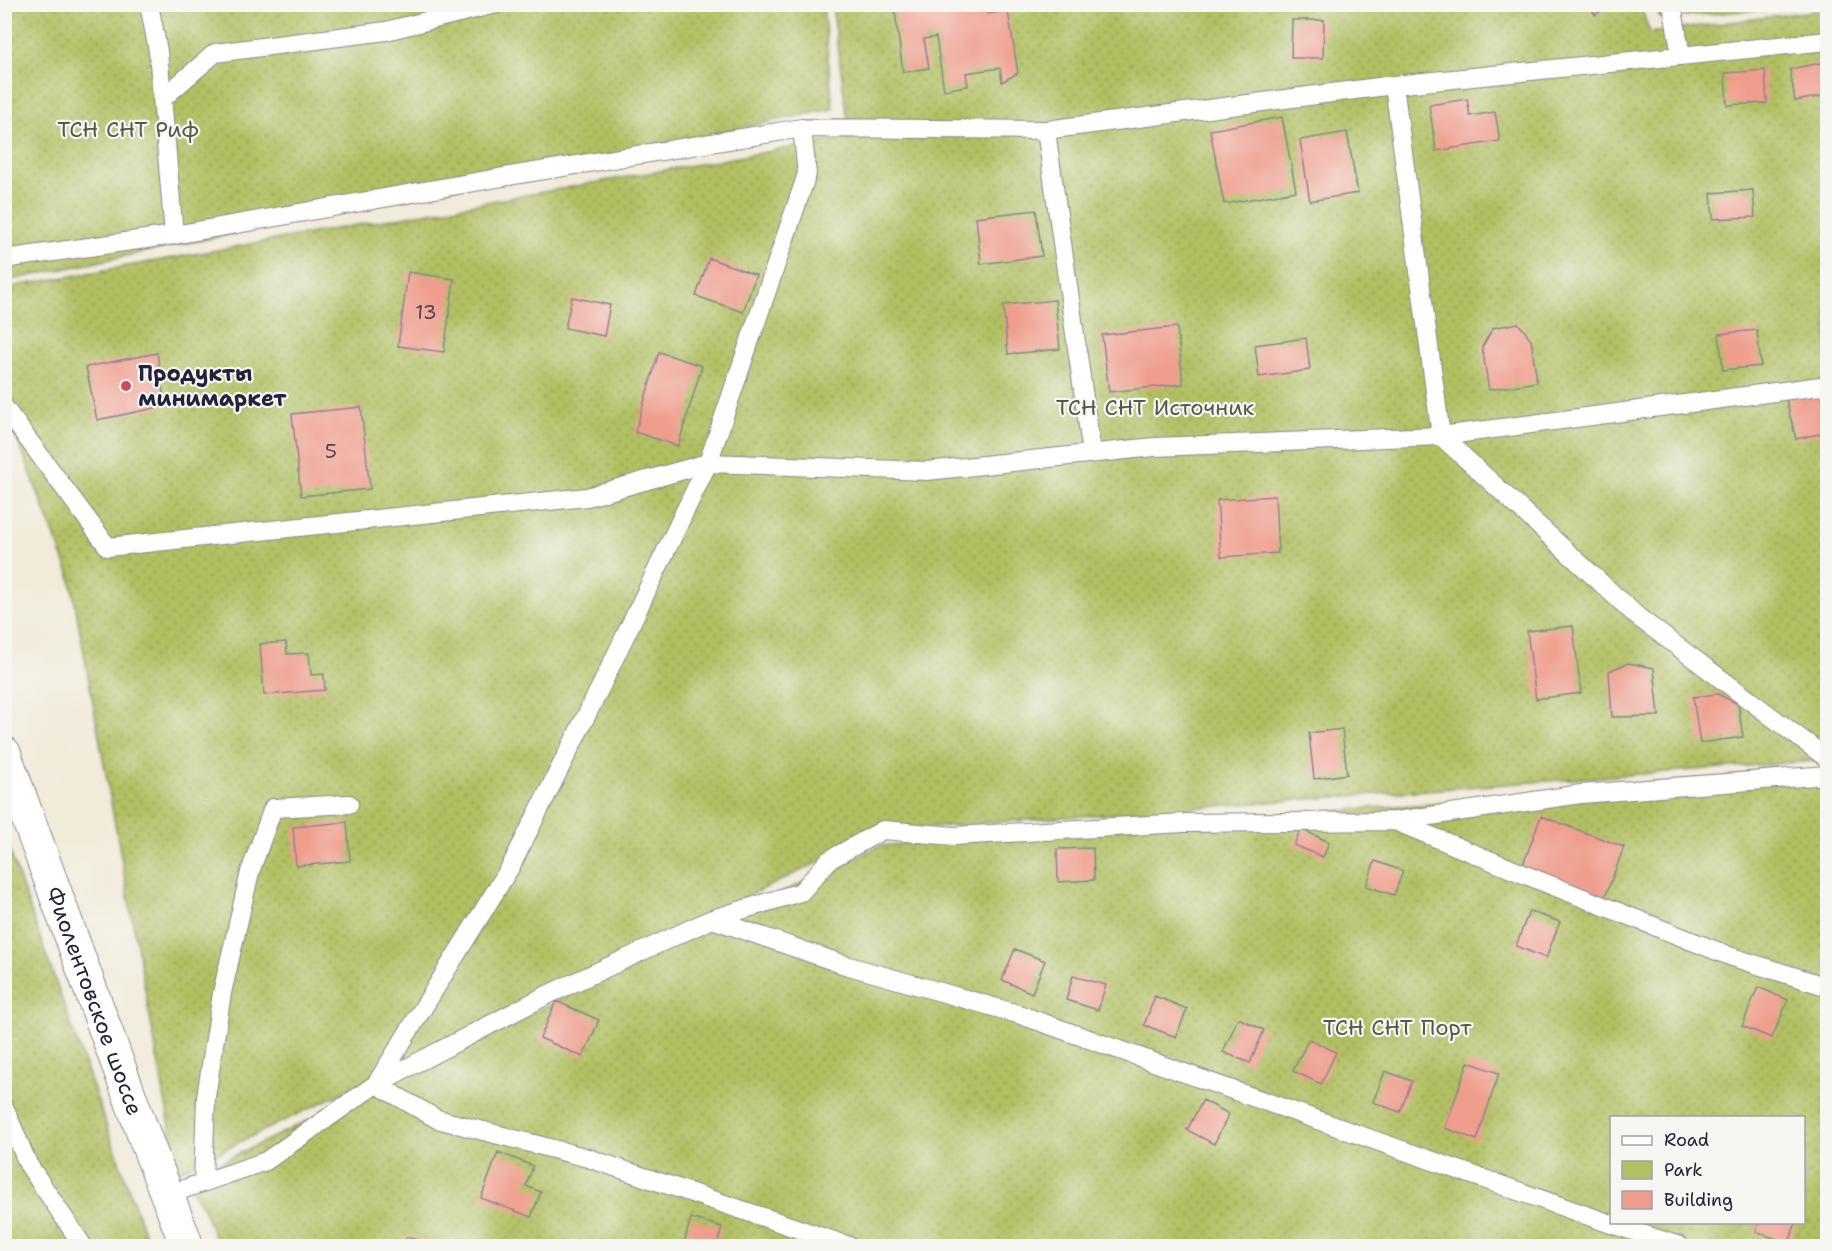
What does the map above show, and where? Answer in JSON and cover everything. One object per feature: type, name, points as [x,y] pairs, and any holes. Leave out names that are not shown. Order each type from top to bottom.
[{"type":"main road","name":"Фиолентовское шоссе","points":[[4,753],[187,1246]]},
{"type":"lane","points":[[149,4],[158,51],[174,235]]},
{"type":"lane","points":[[1672,4],[1681,56]]},
{"type":"lane","points":[[163,98],[214,53],[386,31],[488,5]]},
{"type":"lane","points":[[4,259],[174,235],[497,178],[802,128],[1046,130],[1394,85],[1827,41]]},
{"type":"lane","points":[[1394,85],[1442,436],[1638,617],[1827,759]]},
{"type":"lane","points":[[376,1084],[512,866],[708,463],[807,174],[802,128]]},
{"type":"lane","points":[[1046,130],[1092,454]]},
{"type":"lane","points":[[4,407],[108,547],[587,497],[708,463],[927,471],[1154,447],[1442,436],[1827,385]]},
{"type":"lane","points":[[167,1195],[266,1161],[376,1084],[547,995],[712,920],[801,892],[829,860],[883,831],[954,836],[1184,823],[1396,821],[1581,794],[1827,775]]},
{"type":"lane","points":[[203,1182],[206,1097],[222,993],[250,872],[273,808],[349,804]]},
{"type":"lane","points":[[1396,821],[1732,957],[1827,987]]},
{"type":"lane","points":[[712,920],[842,964],[1018,1014],[1610,1224]]},
{"type":"lane","points":[[376,1084],[437,1119],[588,1158],[849,1246]]},
{"type":"lane","points":[[4,1107],[28,1164],[83,1246]]},
{"type":"lane","points":[[1611,1224],[1680,1246]]},
{"type":"green space","name":"ТСН СНТ Источник","points":[[1640,4],[1650,33],[1827,9],[1827,760],[883,831],[178,1172],[70,576],[5,407],[5,288],[850,137],[832,5]]},
{"type":"green space","points":[[1655,4],[1823,5],[1660,18]]},
{"type":"green space","name":"ТСН СНТ Риф","points":[[5,5],[823,5],[833,109],[5,281]]},
{"type":"green space","name":"ТСН СНТ Порт","points":[[1827,779],[1827,1246],[218,1246],[203,1208],[186,1179],[879,846],[1384,807]]},
{"type":"green space","points":[[5,838],[149,1246],[5,1246]]},
{"type":"building","points":[[894,4],[985,4],[987,14],[1008,11],[1018,73],[1002,82],[1000,68],[966,73],[968,86],[944,90],[936,37],[924,39],[929,68],[903,72]]},
{"type":"building","points":[[1589,4],[1612,4],[1595,15]]},
{"type":"building","points":[[1292,20],[1324,20],[1323,58],[1291,58]]},
{"type":"building","points":[[1826,62],[1828,95],[1795,101],[1790,69]]},
{"type":"building","points":[[1765,70],[1767,103],[1727,105],[1725,73]]},
{"type":"building","points":[[1467,99],[1470,116],[1495,112],[1500,141],[1436,151],[1429,105]]},
{"type":"building","points":[[1282,117],[1296,191],[1224,204],[1210,130]]},
{"type":"building","points":[[1347,132],[1358,193],[1310,201],[1300,140]]},
{"type":"building","points":[[1753,190],[1755,217],[1713,219],[1711,193]]},
{"type":"building","points":[[1036,210],[1042,256],[981,264],[976,217]]},
{"type":"building","points":[[709,258],[756,275],[743,312],[696,296]]},
{"type":"building","points":[[408,272],[454,279],[444,352],[398,346]]},
{"type":"building","points":[[572,297],[610,305],[604,336],[565,328]]},
{"type":"building","points":[[1055,300],[1060,349],[1008,354],[1003,305]]},
{"type":"building","points":[[1518,323],[1531,339],[1537,382],[1489,390],[1482,347],[1493,328]]},
{"type":"building","points":[[1177,327],[1183,384],[1109,392],[1102,335]]},
{"type":"building","points":[[1757,330],[1761,366],[1723,370],[1719,334]]},
{"type":"building","points":[[1306,338],[1310,370],[1259,377],[1255,345]]},
{"type":"building","points":[[659,352],[702,366],[678,446],[635,432]]},
{"type":"building","name":"Продукты минимаркет","points":[[157,353],[165,406],[97,420],[86,367]]},
{"type":"building","points":[[1821,392],[1828,416],[1828,432],[1796,439],[1786,400]]},
{"type":"building","points":[[361,407],[370,489],[301,496],[292,414]]},
{"type":"building","points":[[1275,496],[1278,553],[1221,557],[1217,500]]},
{"type":"building","points":[[1573,626],[1581,693],[1536,699],[1527,631]]},
{"type":"building","points":[[286,642],[287,654],[309,653],[311,675],[324,674],[325,690],[264,695],[260,644]]},
{"type":"building","points":[[1628,663],[1654,668],[1659,716],[1612,717],[1609,671]]},
{"type":"building","points":[[1718,694],[1738,704],[1743,737],[1700,743],[1693,697]]},
{"type":"building","points":[[1342,729],[1347,774],[1314,779],[1309,733]]},
{"type":"building","points":[[1541,816],[1624,847],[1605,897],[1523,865]]},
{"type":"building","points":[[347,822],[350,861],[296,866],[293,827]]},
{"type":"building","points":[[1301,829],[1329,842],[1323,857],[1294,845]]},
{"type":"building","points":[[1093,848],[1094,880],[1058,882],[1057,849]]},
{"type":"building","points":[[1375,861],[1403,871],[1394,895],[1366,886]]},
{"type":"building","points":[[1529,911],[1560,922],[1546,958],[1516,946]]},
{"type":"building","points":[[1015,949],[1045,961],[1032,993],[1002,980]]},
{"type":"building","points":[[1073,976],[1106,985],[1098,1010],[1066,1000]]},
{"type":"building","points":[[1758,987],[1788,1000],[1772,1038],[1742,1026]]},
{"type":"building","points":[[1155,996],[1187,1009],[1176,1037],[1144,1025]]},
{"type":"building","points":[[556,1001],[599,1020],[583,1057],[540,1038]]},
{"type":"building","points":[[1238,1018],[1264,1030],[1250,1063],[1223,1052]]},
{"type":"building","points":[[1309,1039],[1336,1052],[1321,1084],[1293,1071]]},
{"type":"building","points":[[1468,1062],[1499,1073],[1477,1140],[1445,1128]]},
{"type":"building","points":[[1385,1071],[1412,1081],[1400,1112],[1373,1102]]},
{"type":"building","points":[[1203,1100],[1229,1114],[1214,1144],[1187,1130]]},
{"type":"building","points":[[498,1152],[533,1166],[526,1186],[541,1192],[531,1217],[481,1198]]},
{"type":"building","points":[[691,1218],[722,1227],[717,1246],[683,1246]]},
{"type":"building","points":[[1758,1224],[1795,1224],[1789,1243],[1756,1232]]},
{"type":"building","points":[[407,1237],[438,1246],[404,1246]]},
{"type":"place","name":"Продукты минимаркет","points":[[126,386]]}]
